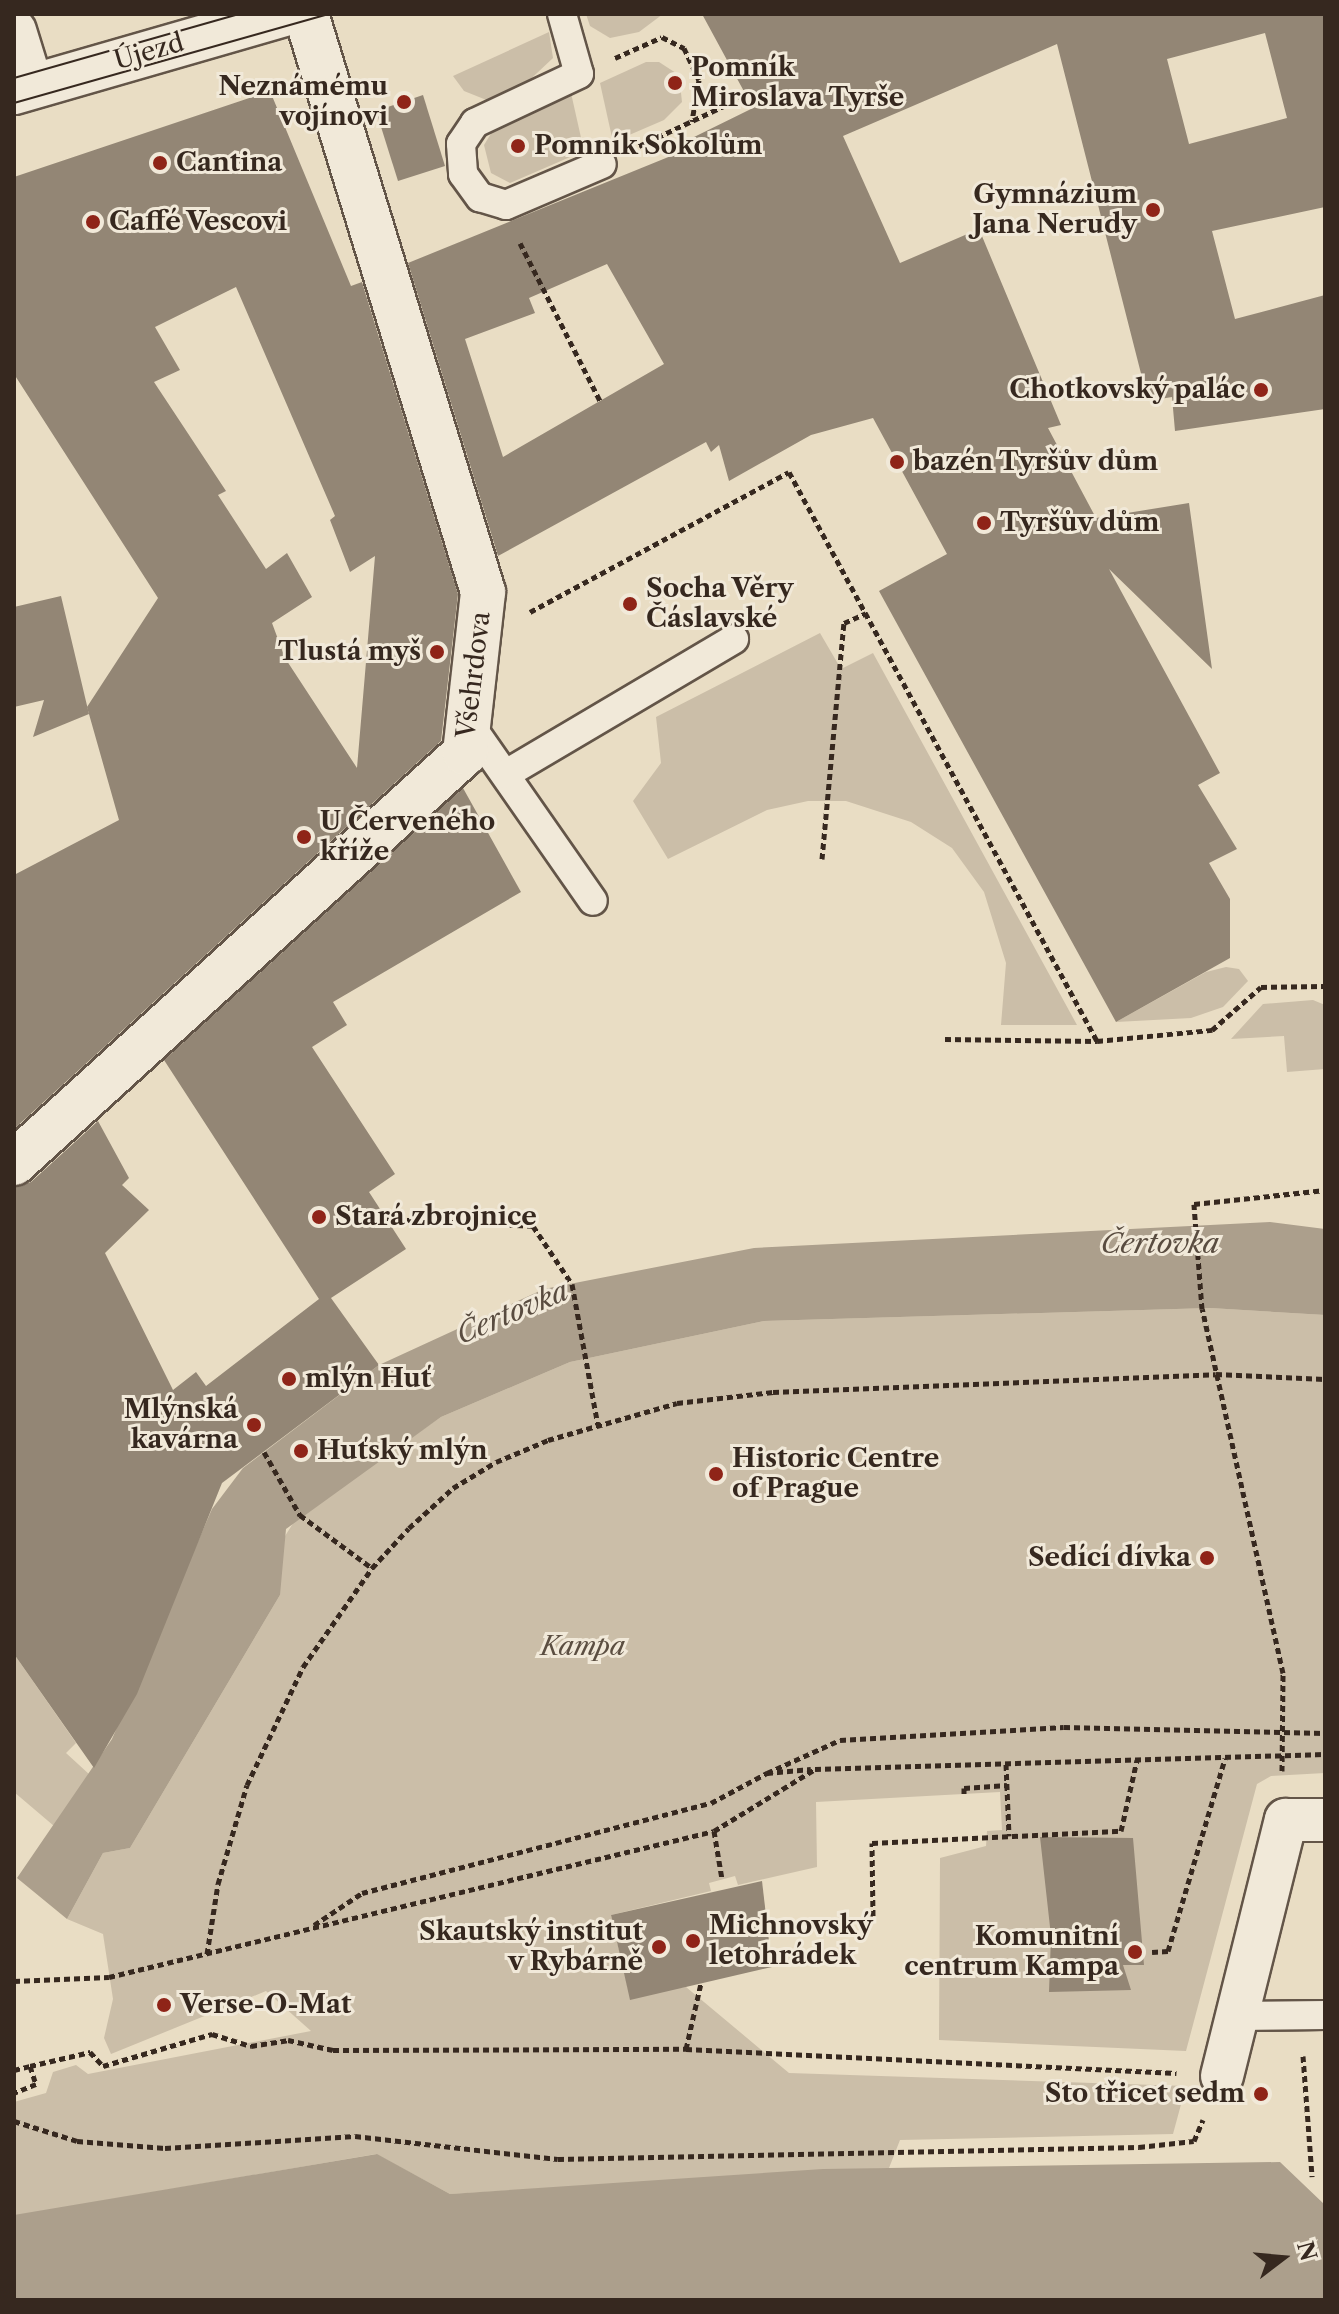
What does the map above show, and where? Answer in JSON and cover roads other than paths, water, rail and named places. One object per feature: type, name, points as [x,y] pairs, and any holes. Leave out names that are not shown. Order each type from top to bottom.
[{"type":"street","name":"Újezd","points":[[22,89],[285,14]]},
{"type":"street","name":"Všehrdova","points":[[14,1163],[465,753],[483,592],[306,14]]},
{"type":"street","points":[[14,31],[22,89]]},
{"type":"street","points":[[1222,2076],[1286,1820],[1325,1820]]},
{"type":"lane","points":[[562,14],[579,74],[475,123],[461,144],[470,187],[506,205],[602,164]]},
{"type":"lane","points":[[506,774],[734,639]]},
{"type":"lane","points":[[468,722],[593,901]]},
{"type":"lane","points":[[1237,2016],[1312,2015]]},
{"type":"water","name":"Čertovka","points":[[1270,1222],[1325,1229],[1325,1315],[1210,1308],[764,1321],[570,1362],[441,1417],[286,1529],[280,1595],[130,1848],[103,1853],[67,1919],[17,1878],[112,1739],[212,1509],[243,1468],[379,1365],[544,1289],[754,1248]]},
{"type":"water","points":[[377,2154],[450,2194],[823,2169],[1280,2162],[1325,2205],[1325,2300],[14,2300],[14,2215]]},
{"type":"tram line","points":[[14,78],[238,14]]},
{"type":"tram line","points":[[14,103],[329,14]]},
{"type":"place","name":"Pomník Miroslava Tyrše","points":[[675,83]]},
{"type":"place","name":"Neznámému vojínovi","points":[[404,102]]},
{"type":"place","name":"Pomník Sokolům","points":[[518,146]]},
{"type":"place","name":"Cantina","points":[[160,163]]},
{"type":"place","name":"Gymnázium Jana Nerudy","points":[[1153,210]]},
{"type":"place","name":"Caffé Vescovi","points":[[93,222]]},
{"type":"place","name":"Chotkovský palác","points":[[1261,390]]},
{"type":"place","name":"bazén Tyršův dům","points":[[897,462]]},
{"type":"place","name":"Tyršův dům","points":[[984,523]]},
{"type":"place","name":"Socha Věry Čáslavské","points":[[630,604]]},
{"type":"place","name":"Tlustá myš","points":[[437,652]]},
{"type":"place","name":"U Červeného kříže","points":[[304,837]]},
{"type":"place","name":"Stará zbrojnice","points":[[319,1217]]},
{"type":"place","name":"mlýn Huť","points":[[289,1379]]},
{"type":"place","name":"Mlýnská kavárna","points":[[254,1425]]},
{"type":"place","name":"Huťský mlýn","points":[[301,1451]]},
{"type":"place","name":"Historic Centre of Prague","points":[[716,1474]]},
{"type":"place","name":"Sedící dívka","points":[[1207,1558]]},
{"type":"place","name":"Michnovský letohrádek","points":[[693,1941]]},
{"type":"place","name":"Skautský institut v Rybárně","points":[[659,1947]]},
{"type":"place","name":"Komunitní centrum Kampa","points":[[1135,1952]]},
{"type":"place","name":"Verse-O-Mat","points":[[164,2005]]},
{"type":"place","name":"Sto třicet sedm","points":[[1261,2094]]},
{"type":"park label","name":"Kampa","points":[[583,1647]]}]
